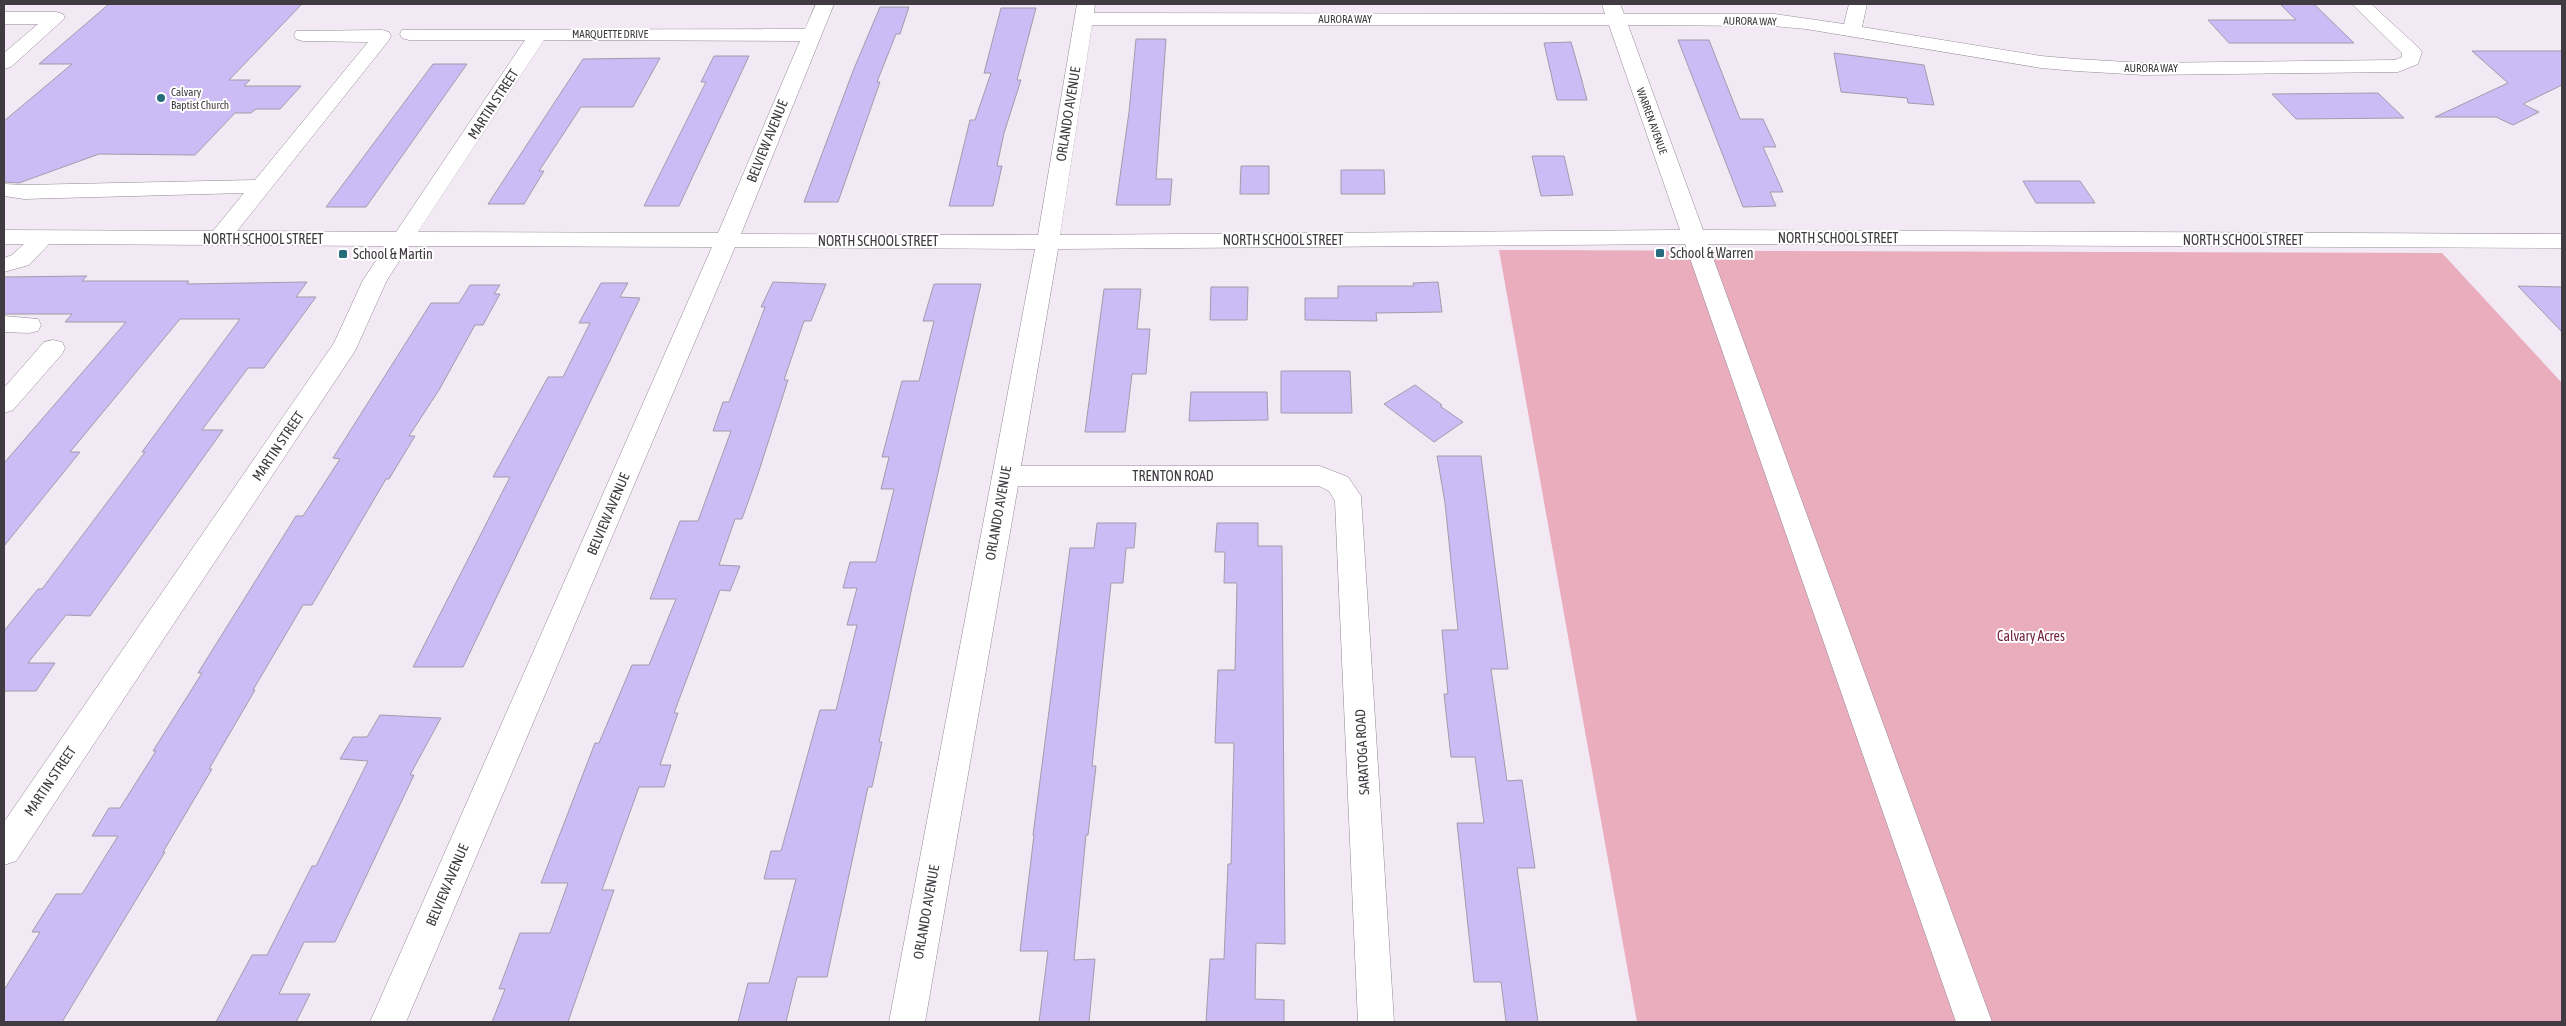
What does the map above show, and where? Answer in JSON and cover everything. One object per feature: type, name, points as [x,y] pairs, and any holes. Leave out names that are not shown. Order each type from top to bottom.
[{"type":"street","name":"BELVIEW AVENUE","points":[[388,1022],[726,240],[810,35],[825,4]]},
{"type":"street","points":[[1852,30],[1858,4]]},
{"type":"street","name":"AURORA WAY","points":[[1085,11],[1613,12],[1774,20],[1852,30],[2042,62],[2110,68],[2398,66],[2411,60],[2412,52],[2361,4]]},
{"type":"street","name":"ORLANDO AVENUE","points":[[907,1022],[1047,242],[1085,11]]},
{"type":"street","name":"WARREN AVENUE","points":[[1613,12],[1974,1022]]},
{"type":"street","points":[[4,18],[56,18],[4,63]]},
{"type":"street","name":"MARQUETTE DRIVE","points":[[409,34],[810,35]]},
{"type":"street","name":"MARTIN STREET","points":[[4,850],[346,345],[375,280],[404,240],[538,34]]},
{"type":"street","points":[[219,239],[382,36],[303,35]]},
{"type":"street","points":[[4,190],[24,192],[261,186]]},
{"type":"street","name":"NORTH SCHOOL STREET","points":[[4,237],[1047,242],[1694,237],[2562,242]]},
{"type":"street","points":[[4,266],[11,266],[25,256],[42,238]]},
{"type":"street","points":[[4,324],[29,325]]},
{"type":"street","points":[[4,404],[53,348]]},
{"type":"street","name":"TRENTON ROAD","points":[[1005,476],[1320,476],[1340,485]]},
{"type":"street","name":"SARATOGA ROAD","points":[[1340,485],[1347,493],[1349,502],[1376,1022]]},
{"type":"green space","name":"Calvary Acres","points":[[1499,250],[2442,253],[2562,383],[2562,1022],[1637,1022]]},
{"type":"building","name":"Calvary Baptist Church","points":[[109,4],[302,4],[229,80],[250,80],[244,86],[301,86],[280,109],[256,109],[251,113],[235,113],[195,155],[99,154],[19,183],[4,182],[4,121],[72,64],[39,64]]},
{"type":"building","points":[[2280,4],[2314,4],[2354,43],[2229,43],[2208,20],[2296,20]]},
{"type":"building","points":[[880,7],[909,7],[900,34],[896,34],[877,82],[880,82],[838,202],[804,202],[853,71]]},
{"type":"building","points":[[1001,8],[1036,8],[1017,80],[1021,80],[1004,133],[997,166],[1002,166],[993,206],[949,206],[970,120],[975,120],[991,73],[984,73]]},
{"type":"building","points":[[1136,39],[1166,39],[1156,179],[1172,179],[1170,205],[1116,205],[1129,112]]},
{"type":"building","points":[[1678,40],[1709,40],[1740,119],[1763,119],[1776,147],[1763,147],[1783,192],[1770,192],[1776,206],[1743,207]]},
{"type":"building","points":[[1571,42],[1587,100],[1557,100],[1544,43]]},
{"type":"building","points":[[2472,51],[2562,51],[2562,85],[2523,104],[2539,112],[2513,125],[2496,117],[2435,117],[2508,83]]},
{"type":"building","points":[[1834,53],[1924,65],[1934,105],[1908,103],[1907,98],[1841,92]]},
{"type":"building","points":[[714,56],[749,56],[679,206],[644,206],[706,82],[701,82]]},
{"type":"building","points":[[660,58],[633,107],[581,107],[539,171],[544,171],[524,204],[488,204],[583,59]]},
{"type":"building","points":[[433,64],[467,64],[366,207],[326,207]]},
{"type":"building","points":[[2378,93],[2404,118],[2296,119],[2272,94]]},
{"type":"building","points":[[1532,156],[1564,156],[1573,195],[1541,196]]},
{"type":"building","points":[[1241,166],[1269,166],[1269,194],[1240,194]]},
{"type":"building","points":[[1341,170],[1384,170],[1385,194],[1341,194]]},
{"type":"building","points":[[2023,181],[2080,181],[2095,203],[2036,203]]},
{"type":"building","points":[[87,276],[82,281],[189,281],[187,284],[307,282],[296,297],[316,297],[264,368],[248,368],[202,430],[223,430],[90,616],[66,615],[28,663],[55,663],[36,691],[6,691],[4,693],[4,631],[38,589],[42,589],[145,452],[142,452],[240,319],[180,319],[70,452],[80,452],[4,546],[4,463],[126,322],[65,322],[72,314],[4,314],[4,277]]},
{"type":"building","points":[[773,282],[826,284],[811,321],[804,321],[784,380],[788,380],[758,474],[742,519],[735,519],[719,565],[740,566],[730,591],[720,590],[674,713],[678,713],[660,765],[671,765],[664,787],[639,787],[602,890],[614,890],[568,1022],[492,1022],[505,989],[499,989],[520,933],[550,933],[568,883],[541,883],[595,743],[599,743],[632,665],[649,665],[676,599],[650,599],[680,521],[698,521],[731,431],[713,431],[723,402],[729,402],[765,307],[761,307]]},
{"type":"building","points":[[1438,282],[1442,312],[1376,313],[1377,321],[1305,320],[1305,298],[1338,298],[1338,286],[1414,286],[1413,283]]},
{"type":"building","points":[[601,283],[628,283],[620,297],[640,298],[463,667],[413,667],[510,477],[493,477],[548,377],[563,377],[590,323],[579,323]]},
{"type":"building","points":[[934,284],[981,284],[912,587],[879,742],[882,742],[872,787],[868,787],[827,977],[797,977],[786,1022],[738,1022],[748,983],[769,983],[796,879],[764,879],[771,851],[781,851],[820,710],[836,710],[857,625],[847,625],[857,588],[843,588],[850,562],[876,562],[894,489],[881,489],[889,457],[882,457],[902,381],[919,381],[934,321],[923,321]]},
{"type":"building","points":[[470,285],[500,285],[494,294],[500,294],[483,325],[475,325],[439,390],[409,436],[415,436],[389,479],[386,479],[312,605],[303,605],[253,690],[255,690],[209,769],[212,769],[163,852],[165,852],[62,1022],[4,1022],[4,990],[40,932],[32,932],[56,894],[82,894],[118,836],[92,836],[109,808],[120,808],[202,673],[198,673],[296,516],[303,516],[340,459],[333,458],[431,303],[459,303]]},
{"type":"building","points":[[2518,286],[2562,287],[2562,332]]},
{"type":"building","points":[[1211,287],[1248,287],[1247,320],[1210,320]]},
{"type":"building","points":[[1104,289],[1141,289],[1137,329],[1150,329],[1146,374],[1132,374],[1125,432],[1085,432]]},
{"type":"building","points":[[1281,371],[1350,371],[1352,413],[1281,413]]},
{"type":"building","points":[[1415,385],[1463,422],[1434,442],[1384,404]]},
{"type":"building","points":[[1191,392],[1267,392],[1268,420],[1189,421]]},
{"type":"building","points":[[1437,456],[1481,456],[1508,669],[1491,669],[1507,781],[1522,780],[1535,868],[1517,868],[1538,1022],[1506,1022],[1501,982],[1474,982],[1457,823],[1484,823],[1475,757],[1451,757],[1444,694],[1448,694],[1442,630],[1458,630],[1445,503]]},
{"type":"building","points":[[1097,523],[1136,523],[1134,548],[1126,548],[1123,583],[1111,583],[1092,766],[1096,766],[1088,835],[1086,835],[1074,960],[1095,959],[1089,1022],[1039,1022],[1048,951],[1020,951],[1033,835],[1070,548],[1094,548]]},
{"type":"building","points":[[1217,523],[1258,523],[1258,546],[1282,546],[1285,944],[1256,943],[1255,999],[1284,1000],[1284,1022],[1206,1022],[1210,959],[1224,959],[1228,864],[1231,864],[1234,743],[1215,743],[1218,670],[1235,670],[1237,583],[1224,583],[1225,552],[1215,552]]},
{"type":"building","points":[[380,715],[441,718],[410,775],[414,775],[335,942],[304,942],[279,994],[310,994],[296,1022],[216,1022],[252,955],[267,955],[312,866],[316,866],[368,761],[340,759],[353,737],[367,737]]},
{"type":"place","name":"Calvary Baptist Church","points":[[161,98]]},
{"type":"place","name":"School & Warren","points":[[1660,253]]},
{"type":"place","name":"School & Martin","points":[[343,254]]}]
